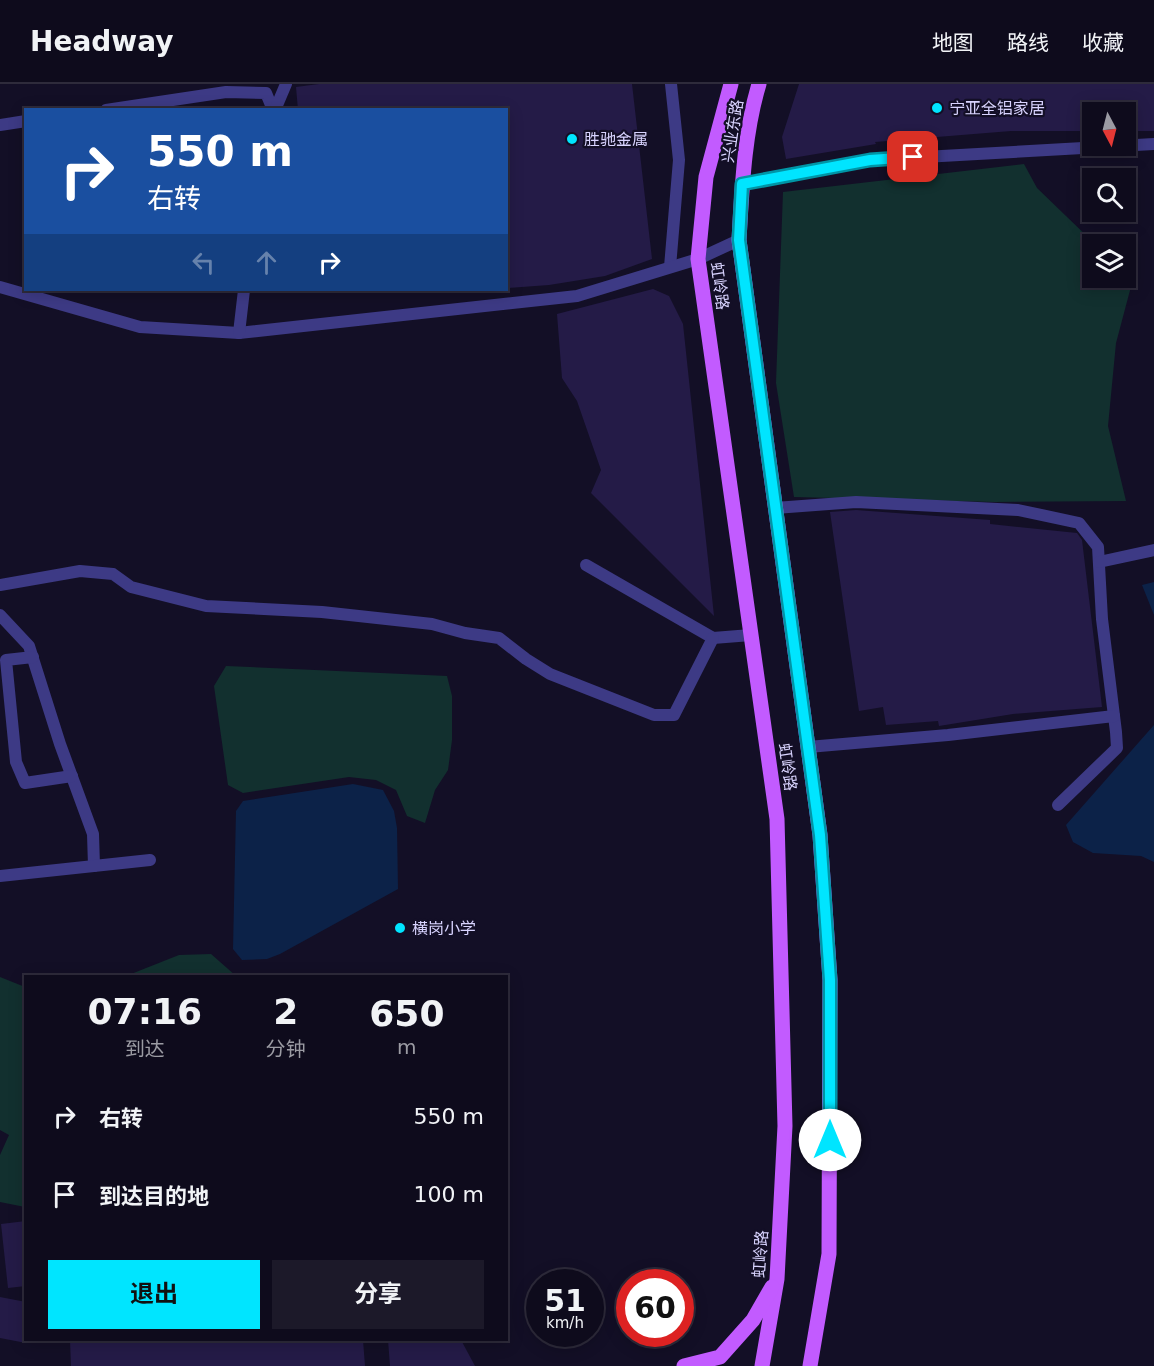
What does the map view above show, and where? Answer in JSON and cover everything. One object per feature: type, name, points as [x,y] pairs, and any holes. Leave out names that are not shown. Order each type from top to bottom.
[{"type":"main road","name":"兴业东路","points":[[706,177],[731,84]]},
{"type":"main road","name":"兴业东路","points":[[742,184],[753,104],[759,84]]},
{"type":"main road","name":"虹岭路","points":[[706,177],[698,259],[777,819],[785,1126],[777,1280],[762,1366]]},
{"type":"main road","name":"虹岭路","points":[[742,184],[739,240],[820,835],[830,980],[829,1254],[810,1366]]},
{"type":"main road","points":[[684,1366],[720,1357],[753,1320],[777,1280]]},
{"type":"street","points":[[275,108],[286,84]]},
{"type":"street","points":[[670,267],[679,160],[671,84]]},
{"type":"street","points":[[119,108],[226,92],[266,93],[273,108]]},
{"type":"street","points":[[0,125],[24,121]]},
{"type":"street","points":[[742,184],[870,160],[1154,144]]},
{"type":"street","points":[[0,287],[140,327],[239,333],[577,296],[698,259],[739,240]]},
{"type":"street","points":[[239,333],[244,291]]},
{"type":"street","points":[[775,508],[856,502],[1018,510],[1079,523],[1098,548],[1102,619],[1116,748],[1058,805]]},
{"type":"street","points":[[1099,562],[1154,550]]},
{"type":"street","points":[[586,565],[712,638],[751,635]]},
{"type":"street","points":[[0,585],[80,571],[113,574],[131,587],[206,606],[331,613],[432,624],[465,633],[499,638],[550,674],[654,715],[674,715],[712,638]]},
{"type":"street","points":[[0,615],[29,646],[93,834],[94,866]]},
{"type":"street","points":[[33,657],[6,660],[16,762],[25,783],[72,776]]},
{"type":"street","points":[[808,747],[948,735],[1114,716]]},
{"type":"street","points":[[0,876],[150,860]]},
{"type":"green space","points":[[1024,164],[1037,188],[1085,234],[1082,234],[1082,288],[1131,288],[1116,343],[1108,426],[1126,501],[995,502],[794,497],[776,383],[783,192]]},
{"type":"green space","points":[[226,666],[447,676],[452,696],[452,740],[448,770],[435,790],[425,823],[407,816],[396,790],[376,780],[349,777],[243,793],[228,785],[214,686]]},
{"type":"green space","points":[[211,954],[235,975],[129,975],[179,955]]},
{"type":"green space","points":[[0,977],[24,987],[24,1207],[0,1202],[0,1155],[9,1135],[0,1130]]},
{"type":"water","points":[[1154,582],[1154,615],[1142,585]]},
{"type":"water","points":[[1154,725],[1154,862],[1141,856],[1093,853],[1073,842],[1066,825]]},
{"type":"water","points":[[353,784],[383,790],[394,811],[397,828],[398,889],[280,954],[267,959],[242,960],[233,949],[236,811],[243,801]]},
{"type":"building","points":[[319,84],[632,84],[652,259],[605,276],[549,285],[508,288],[508,108],[298,108],[296,87]]},
{"type":"building","points":[[799,84],[1154,84],[1154,131],[1136,131],[1136,102],[1082,102],[1082,131],[1011,131],[875,142],[876,144],[786,159],[782,137]]},
{"type":"building","points":[[653,289],[669,296],[683,324],[714,616],[591,493],[601,470],[577,401],[562,378],[557,314]]},
{"type":"building","points":[[856,510],[990,520],[990,524],[1077,533],[1082,540],[1102,707],[1013,714],[939,726],[938,721],[886,725],[883,707],[859,711],[830,512]]},
{"type":"building","points":[[24,1221],[24,1286],[8,1288],[1,1224]]},
{"type":"building","points":[[0,1297],[24,1302],[24,1341],[26,1343],[0,1338]]},
{"type":"building","points":[[70,1341],[363,1341],[365,1366],[71,1366]]},
{"type":"building","points":[[388,1341],[462,1341],[475,1366],[390,1366]]},
{"type":"place","name":"宁亚全铝家居","points":[[937,108]]},
{"type":"place","name":"胜驰金属","points":[[572,139]]},
{"type":"place","name":"横岗小学","points":[[400,928]]},
{"type":"route","points":[[830,1140],[830,980],[820,835],[739,240],[742,184],[870,160],[913,157]]}]
